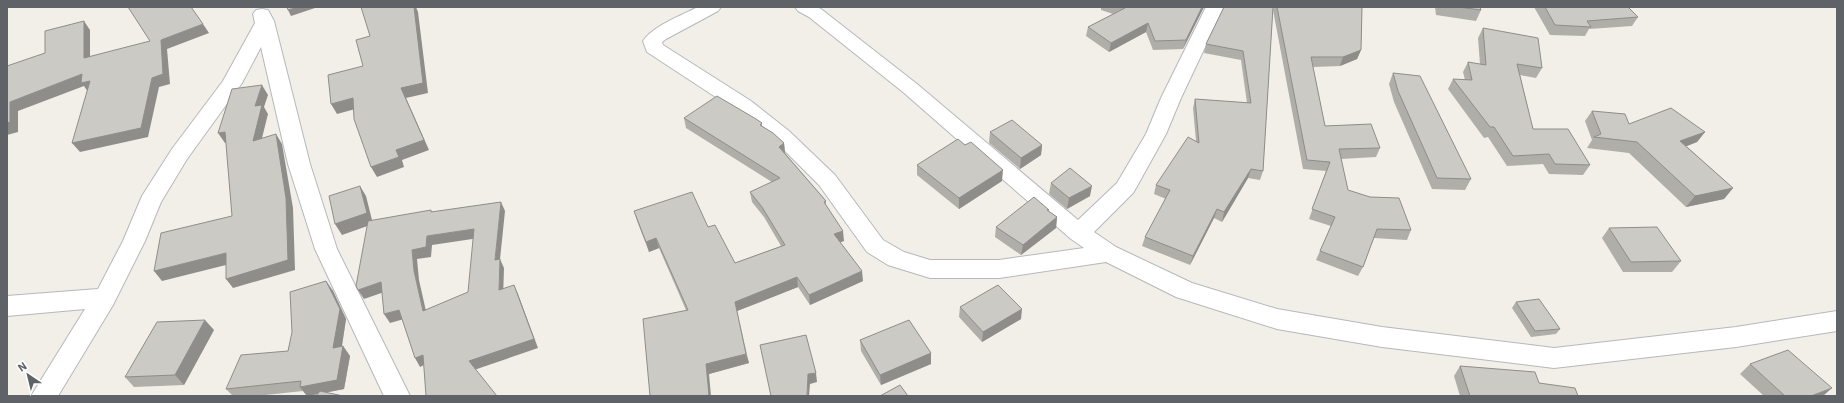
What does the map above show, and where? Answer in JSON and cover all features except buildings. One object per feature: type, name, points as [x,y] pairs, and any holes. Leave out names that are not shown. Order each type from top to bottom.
[{"type":"street","points":[[712,7],[659,35],[652,41],[654,48],[744,106],[782,136],[827,180],[875,246],[896,259],[930,269],[999,269],[1108,254]]},
{"type":"street","points":[[804,7],[815,13],[910,88],[1079,233],[1108,254],[1184,290],[1277,319],[1382,337],[1554,358],[1736,337],[1837,321]]},
{"type":"street","points":[[1079,233],[1125,188],[1156,134],[1171,98],[1215,7]]},
{"type":"street","points":[[44,396],[105,298],[134,241],[150,202],[179,154],[232,82],[262,14]]},
{"type":"street","points":[[262,14],[300,164],[326,249],[397,396]]},
{"type":"street","points":[[7,306],[105,298]]}]
